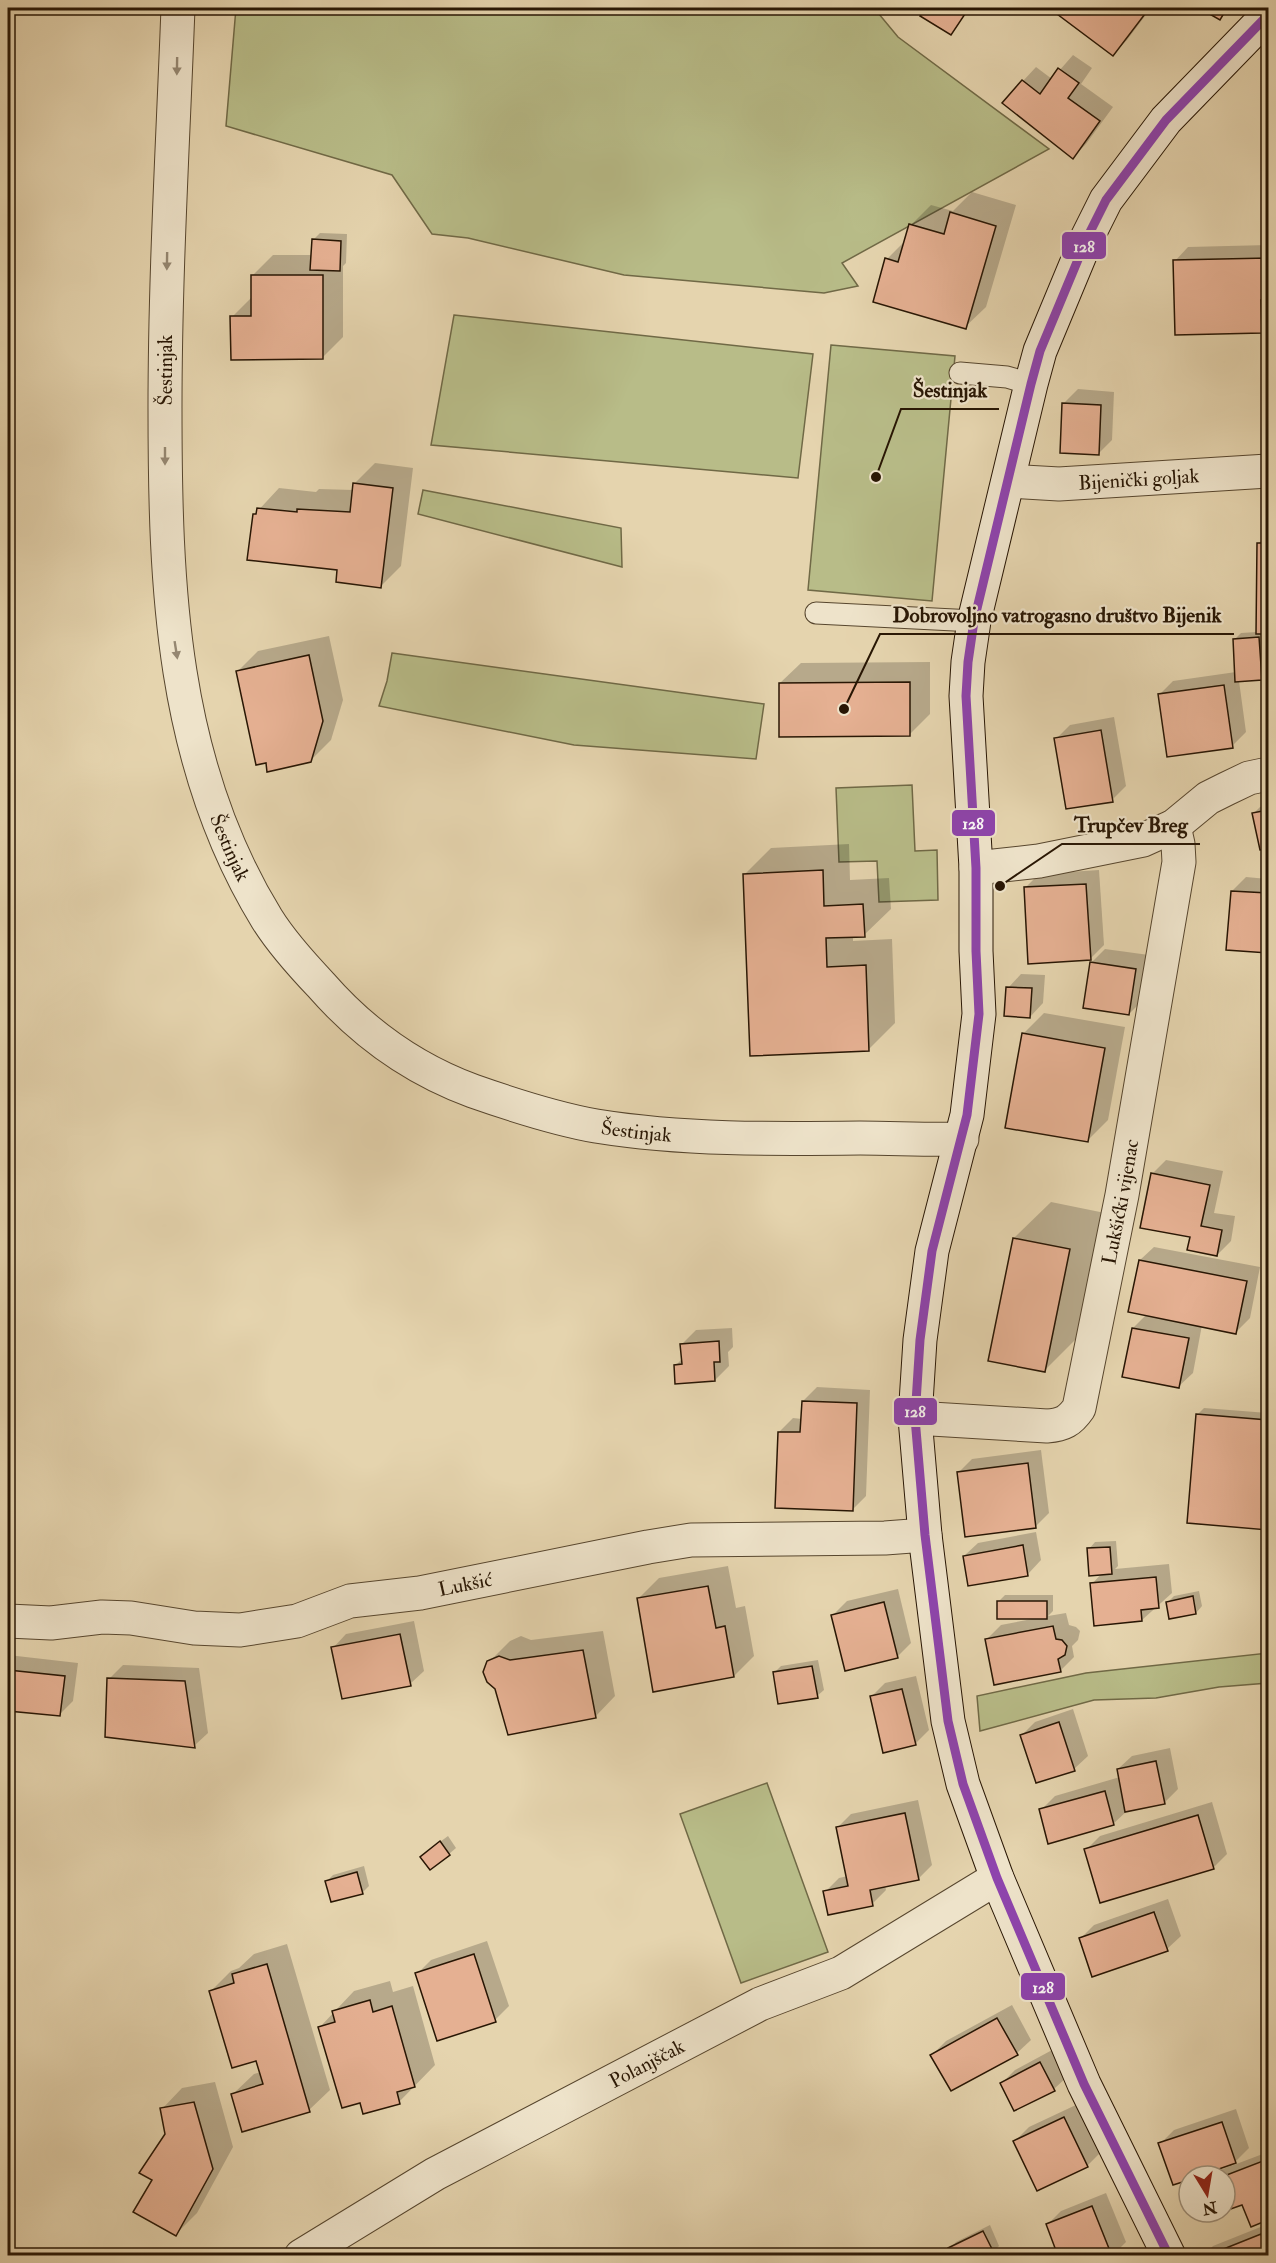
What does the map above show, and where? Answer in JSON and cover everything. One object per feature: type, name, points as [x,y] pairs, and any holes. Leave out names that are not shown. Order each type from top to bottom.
[{"type":"street","name":"Šestinjak","points":[[178,8],[167,245],[165,351],[165,465],[172,622],[186,710],[200,767],[218,821],[242,875],[269,922],[306,969],[347,1014],[385,1046],[434,1074],[471,1090],[520,1106],[594,1125],[720,1137],[962,1139]]},
{"type":"street","points":[[1169,2256],[1084,2084],[997,1878],[963,1784],[948,1721],[925,1535],[915,1418],[920,1340],[932,1251],[962,1139],[979,1014],[976,868],[966,696],[968,662],[974,621],[1031,384],[1044,341],[1087,238],[1106,200],[1166,120],[1269,15]]},
{"type":"street","name":"Bijenički goljak","points":[[1009,481],[1059,484],[1269,471]]},
{"type":"street","points":[[976,868],[1039,861],[1143,840],[1174,826],[1208,798],[1249,778],[1269,774]]},
{"type":"street","name":"Lukšićki vijenac","points":[[915,1418],[1047,1426],[1059,1425],[1071,1419],[1079,1408],[1122,1195],[1175,884],[1179,853],[1174,826]]},
{"type":"street","name":"Lukšić","points":[[8,1621],[51,1623],[102,1617],[131,1618],[194,1628],[240,1630],[297,1621],[350,1601],[420,1593],[691,1540],[885,1538],[925,1535]]},
{"type":"street","name":"Polanjščak","points":[[301,2256],[435,2174],[760,2004],[841,1973],[997,1878]]},
{"type":"lane","points":[[960,373],[1006,377],[1031,384]]},
{"type":"lane","points":[[816,613],[974,621]]},
{"type":"green space","points":[[236,8],[874,8],[898,37],[1049,149],[842,263],[858,286],[824,293],[624,275],[468,238],[432,234],[392,175],[226,126]]},
{"type":"green space","points":[[454,315],[813,354],[798,478],[431,445]]},
{"type":"green space","points":[[831,345],[955,356],[932,601],[808,590]]},
{"type":"green space","points":[[423,490],[621,528],[622,567],[418,514]]},
{"type":"green space","points":[[392,653],[764,704],[756,759],[574,745],[379,706],[387,681]]},
{"type":"green space","points":[[912,785],[915,851],[937,850],[938,900],[879,902],[877,861],[839,862],[836,788]]},
{"type":"green space","points":[[1268,1653],[1268,1683],[1219,1687],[1156,1698],[1094,1700],[980,1731],[977,1696],[1086,1673]]},
{"type":"green space","points":[[767,1783],[828,1952],[741,1983],[680,1814]]},
{"type":"building","points":[[926,8],[969,8],[951,35],[920,16]]},
{"type":"building","points":[[1049,8],[1145,8],[1148,10],[1113,56]]},
{"type":"building","points":[[1199,8],[1227,8],[1220,20]]},
{"type":"building","points":[[1058,68],[1079,83],[1068,98],[1100,121],[1073,159],[1002,103],[1022,80],[1040,94]]},
{"type":"building","points":[[950,212],[996,226],[966,329],[873,302],[885,258],[898,262],[909,224],[944,234]]},
{"type":"building","points":[[312,239],[341,241],[340,271],[310,270]]},
{"type":"building","points":[[1268,258],[1268,300],[1261,300],[1262,333],[1175,335],[1173,260]]},
{"type":"building","points":[[251,275],[323,275],[323,359],[231,360],[230,316],[251,316]]},
{"type":"building","points":[[1062,403],[1101,405],[1099,455],[1060,453]]},
{"type":"building","points":[[353,483],[393,488],[381,588],[336,582],[337,570],[247,560],[253,514],[256,514],[257,508],[297,512],[297,509],[350,512]]},
{"type":"building","points":[[1257,543],[1268,543],[1268,634],[1256,634]]},
{"type":"building","points":[[1259,637],[1262,680],[1235,682],[1233,639]]},
{"type":"building","points":[[309,655],[323,721],[311,762],[267,772],[266,763],[256,765],[236,671]]},
{"type":"building","points":[[1266,680],[1268,680],[1268,747],[1262,747]]},
{"type":"building","points":[[910,682],[910,736],[779,737],[779,683]]},
{"type":"building","points":[[1224,685],[1233,748],[1167,757],[1158,694]]},
{"type":"building","points":[[1101,730],[1113,802],[1066,809],[1054,738]]},
{"type":"building","points":[[1268,810],[1268,849],[1260,850],[1252,813]]},
{"type":"building","points":[[823,870],[824,906],[863,904],[865,937],[826,938],[827,967],[866,965],[869,1051],[750,1056],[743,874]]},
{"type":"building","points":[[1086,884],[1091,960],[1028,964],[1024,887]]},
{"type":"building","points":[[1231,891],[1268,893],[1268,953],[1226,950]]},
{"type":"building","points":[[1090,962],[1136,969],[1129,1015],[1083,1008]]},
{"type":"building","points":[[1006,987],[1032,988],[1030,1018],[1004,1016]]},
{"type":"building","points":[[1022,1033],[1105,1048],[1088,1142],[1005,1128]]},
{"type":"building","points":[[1151,1173],[1210,1185],[1201,1226],[1222,1230],[1217,1256],[1187,1250],[1190,1237],[1140,1228]]},
{"type":"building","points":[[1013,1238],[1070,1249],[1045,1372],[988,1361]]},
{"type":"building","points":[[1139,1260],[1247,1281],[1236,1334],[1128,1312]]},
{"type":"building","points":[[1132,1328],[1189,1338],[1179,1388],[1122,1377]]},
{"type":"building","points":[[719,1341],[720,1362],[714,1362],[715,1381],[675,1384],[674,1365],[682,1364],[680,1344]]},
{"type":"building","points":[[802,1401],[857,1403],[853,1511],[775,1508],[778,1432],[800,1432]]},
{"type":"building","points":[[1196,1414],[1268,1420],[1268,1530],[1187,1523]]},
{"type":"building","points":[[1028,1463],[1036,1528],[965,1537],[957,1472]]},
{"type":"building","points":[[1023,1545],[1028,1576],[968,1586],[963,1556]]},
{"type":"building","points":[[1110,1547],[1112,1574],[1089,1576],[1087,1548]]},
{"type":"building","points":[[1156,1577],[1159,1608],[1141,1610],[1142,1621],[1094,1626],[1090,1583]]},
{"type":"building","points":[[708,1586],[716,1628],[725,1626],[734,1677],[653,1692],[637,1598]]},
{"type":"building","points":[[1193,1596],[1196,1614],[1169,1619],[1166,1602]]},
{"type":"building","points":[[997,1601],[1047,1601],[1047,1619],[997,1619]]},
{"type":"building","points":[[884,1602],[898,1658],[845,1671],[831,1615]]},
{"type":"building","points":[[1053,1626],[1056,1639],[1062,1640],[1067,1646],[1065,1655],[1058,1659],[1061,1672],[994,1685],[985,1639]]},
{"type":"building","points":[[400,1634],[411,1686],[342,1699],[331,1647]]},
{"type":"building","points":[[583,1650],[596,1718],[508,1735],[495,1689],[487,1682],[483,1672],[487,1661],[499,1656],[510,1660]]},
{"type":"building","points":[[812,1666],[818,1698],[778,1704],[773,1672]]},
{"type":"building","points":[[8,1670],[65,1676],[60,1716],[8,1711]]},
{"type":"building","points":[[107,1678],[185,1681],[195,1748],[105,1737]]},
{"type":"building","points":[[902,1689],[916,1745],[883,1753],[870,1696]]},
{"type":"building","points":[[1059,1722],[1075,1771],[1036,1783],[1020,1735]]},
{"type":"building","points":[[1156,1761],[1165,1804],[1125,1812],[1117,1769]]},
{"type":"building","points":[[1105,1791],[1114,1825],[1048,1844],[1039,1809]]},
{"type":"building","points":[[905,1813],[919,1880],[870,1890],[873,1906],[828,1915],[823,1891],[848,1886],[836,1827]]},
{"type":"building","points":[[1198,1815],[1214,1869],[1100,1903],[1084,1849]]},
{"type":"building","points":[[440,1841],[450,1855],[430,1870],[420,1857]]},
{"type":"building","points":[[357,1872],[363,1894],[331,1902],[325,1881]]},
{"type":"building","points":[[1154,1912],[1168,1951],[1092,1977],[1079,1938]]},
{"type":"building","points":[[474,1954],[496,2022],[437,2041],[415,1973]]},
{"type":"building","points":[[267,1964],[310,2112],[242,2132],[231,2094],[263,2084],[256,2061],[232,2068],[209,1991],[234,1983],[232,1974]]},
{"type":"building","points":[[370,2000],[373,2012],[392,2006],[415,2087],[397,2092],[400,2104],[363,2114],[360,2103],[342,2108],[318,2027],[335,2022],[332,2011]]},
{"type":"building","points":[[997,2018],[1018,2055],[951,2091],[930,2055]]},
{"type":"building","points":[[1040,2062],[1055,2091],[1014,2111],[1000,2083]]},
{"type":"building","points":[[194,2102],[213,2169],[176,2236],[133,2212],[152,2180],[139,2173],[165,2134],[160,2108]]},
{"type":"building","points":[[1064,2117],[1088,2167],[1037,2191],[1013,2141]]},
{"type":"building","points":[[1222,2122],[1236,2163],[1177,2164],[1177,2184],[1173,2185],[1158,2143]]},
{"type":"building","points":[[1268,2159],[1268,2220],[1251,2227],[1242,2205],[1237,2207],[1237,2171]]},
{"type":"building","points":[[1092,2206],[1112,2256],[1058,2256],[1046,2224]]},
{"type":"building","points":[[983,2231],[994,2253],[989,2256],[951,2256],[948,2248]]},
{"type":"building","points":[[1261,2234],[1268,2256],[1206,2256]]},
{"type":"transit line","name":"128","points":[[1169,2256],[1084,2084],[997,1878],[963,1784],[948,1721],[925,1535],[915,1418],[920,1340],[932,1251],[967,1115],[979,1014],[976,868],[966,696],[968,662],[974,621],[1031,384],[1040,351],[1087,238],[1106,200],[1166,120],[1268,15]]},
{"type":"place","name":"Šestinjak","points":[[876,477]]},
{"type":"place","name":"Dobrovoljno vatrogasno društvo Bijenik","points":[[844,709]]},
{"type":"place","name":"Trupčev Breg","points":[[1000,886]]}]
